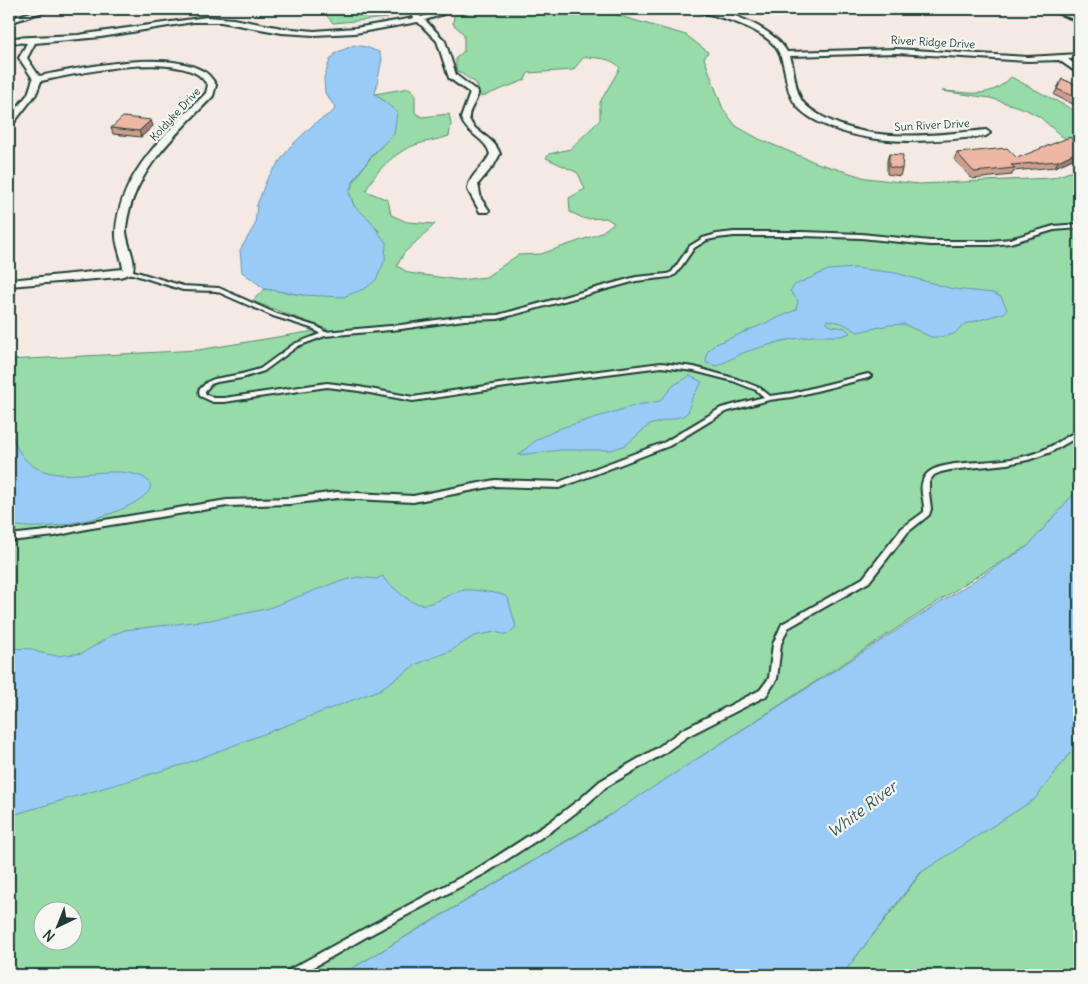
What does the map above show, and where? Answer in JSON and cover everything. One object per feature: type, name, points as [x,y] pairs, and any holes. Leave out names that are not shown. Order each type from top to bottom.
[{"type":"street","points":[[9,21],[48,9]]},
{"type":"street","points":[[410,9],[441,41],[452,76],[474,92],[472,101],[465,113],[466,121],[471,129],[489,142],[495,150],[490,164],[473,184],[472,191],[484,210]]},
{"type":"street","points":[[9,40],[32,42],[65,40],[207,18],[234,20],[301,32],[359,29],[419,19],[455,9]]},
{"type":"street","points":[[698,9],[731,18],[754,28],[773,40],[786,54]]},
{"type":"street","points":[[1050,9],[1079,19]]},
{"type":"street","points":[[9,123],[32,94],[37,79],[23,58],[26,49],[32,42]]},
{"type":"street","name":"River Ridge Drive","points":[[786,54],[897,51],[1028,59],[1062,59],[1079,56]]},
{"type":"street","name":"Sun River Drive","points":[[786,54],[796,97],[806,109],[833,125],[862,134],[903,139],[986,133]]},
{"type":"street","points":[[1062,59],[1079,72]]},
{"type":"street","name":"Koldyke Drive","points":[[37,79],[132,65],[166,63],[196,70],[210,80],[212,85],[210,94],[145,163],[128,194],[123,214],[121,239],[129,264],[128,271]]},
{"type":"street","points":[[9,283],[120,274],[128,271]]},
{"type":"lane","points":[[769,398],[758,389],[735,380],[694,369],[661,366],[516,383],[413,399],[359,388],[328,385],[224,400],[213,400],[202,395],[202,390],[209,383],[262,370],[296,345],[324,334],[401,327],[464,318],[498,317],[636,280],[668,276],[674,273],[692,247],[705,239],[734,234],[837,235],[930,243],[991,243],[1010,241],[1054,228],[1079,226]]},
{"type":"lane","points":[[128,271],[183,288],[217,289],[275,315],[316,328],[324,334]]},
{"type":"lane","points":[[9,538],[56,533],[86,526],[227,503],[290,500],[337,495],[412,499],[495,483],[560,485],[667,444],[723,410],[868,376]]},
{"type":"lane","points":[[291,975],[483,870],[550,827],[583,802],[602,784],[660,751],[685,732],[763,693],[773,679],[777,644],[782,630],[797,619],[857,586],[872,574],[905,530],[927,513],[928,504],[924,492],[928,477],[942,469],[1027,458],[1050,450],[1079,433]]},
{"type":"green space","points":[[329,9],[387,9],[388,18],[333,23],[327,16]]},
{"type":"green space","points":[[468,9],[627,9],[616,15],[686,35],[708,52],[704,58],[723,109],[736,126],[759,139],[817,163],[866,178],[919,184],[1052,178],[1079,169],[1079,490],[1028,546],[974,578],[630,803],[341,975],[9,975],[9,360],[198,350],[327,329],[252,301],[265,289],[303,295],[379,231],[354,206],[349,192],[363,168],[394,133],[384,101],[375,94],[409,88],[415,93],[415,113],[422,117],[449,114],[451,124],[449,136],[407,148],[386,163],[374,177],[366,191],[388,200],[391,215],[407,222],[435,224],[404,253],[397,266],[409,273],[460,280],[486,277],[518,255],[541,254],[599,234],[614,223],[606,218],[585,219],[570,212],[569,198],[585,189],[578,173],[546,158],[549,154],[570,149],[600,120],[600,102],[620,68],[617,64],[599,58],[584,57],[573,70],[528,73],[525,80],[481,97],[476,83],[456,70],[456,58],[464,51],[464,34],[453,24],[454,16]]},
{"type":"green space","points":[[1011,77],[1079,113],[1079,147],[1060,135],[1040,117],[1025,109],[990,98],[942,91],[987,92],[1003,84]]},
{"type":"green space","points":[[1079,747],[1079,975],[842,975],[946,841]]},
{"type":"water","points":[[354,45],[379,52],[382,59],[375,94],[397,112],[394,134],[372,155],[355,178],[349,192],[354,206],[370,220],[386,243],[385,260],[376,280],[366,288],[343,297],[303,295],[265,289],[242,272],[240,250],[255,225],[257,205],[267,179],[290,147],[314,124],[334,111],[335,107],[325,93],[324,78],[330,60],[336,53]]},
{"type":"water","points":[[855,268],[896,273],[953,289],[993,293],[1001,297],[1007,309],[1004,313],[965,324],[954,334],[940,337],[931,337],[904,324],[889,325],[858,332],[842,323],[827,320],[827,323],[831,326],[845,328],[850,333],[842,336],[813,336],[782,341],[745,352],[717,366],[706,363],[707,352],[714,345],[796,310],[798,301],[790,291],[795,285],[828,270]]},
{"type":"water","points":[[690,376],[702,382],[692,398],[688,412],[683,416],[649,425],[626,445],[611,450],[561,450],[518,455],[538,439],[561,428],[637,405],[660,401],[674,385]]},
{"type":"water","points":[[9,411],[14,442],[30,464],[43,471],[58,474],[122,472],[137,475],[148,480],[150,486],[147,493],[119,510],[81,521],[43,527],[9,524]]},
{"type":"water","name":"White River","points":[[1079,488],[1079,747],[1069,754],[1035,799],[920,873],[842,975],[341,975],[596,824],[1028,546]]},
{"type":"water","points":[[383,576],[400,593],[417,603],[431,603],[465,590],[503,595],[508,598],[516,627],[507,635],[495,632],[474,636],[450,651],[417,664],[379,690],[185,764],[9,816],[9,648],[32,649],[37,652],[57,656],[83,653],[112,635],[125,630],[210,620],[252,612],[269,608],[334,583],[358,577],[376,579]]},
{"type":"building","points":[[1062,79],[1079,86],[1079,99],[1057,89]]},
{"type":"building","points":[[123,117],[151,120],[139,131],[111,128]]},
{"type":"building","points":[[1070,137],[1079,144],[1079,151],[1058,161],[1011,165],[1015,168],[974,172],[957,153],[1007,148],[1017,158]]},
{"type":"building","points":[[889,154],[903,155],[902,169],[889,167]]}]
